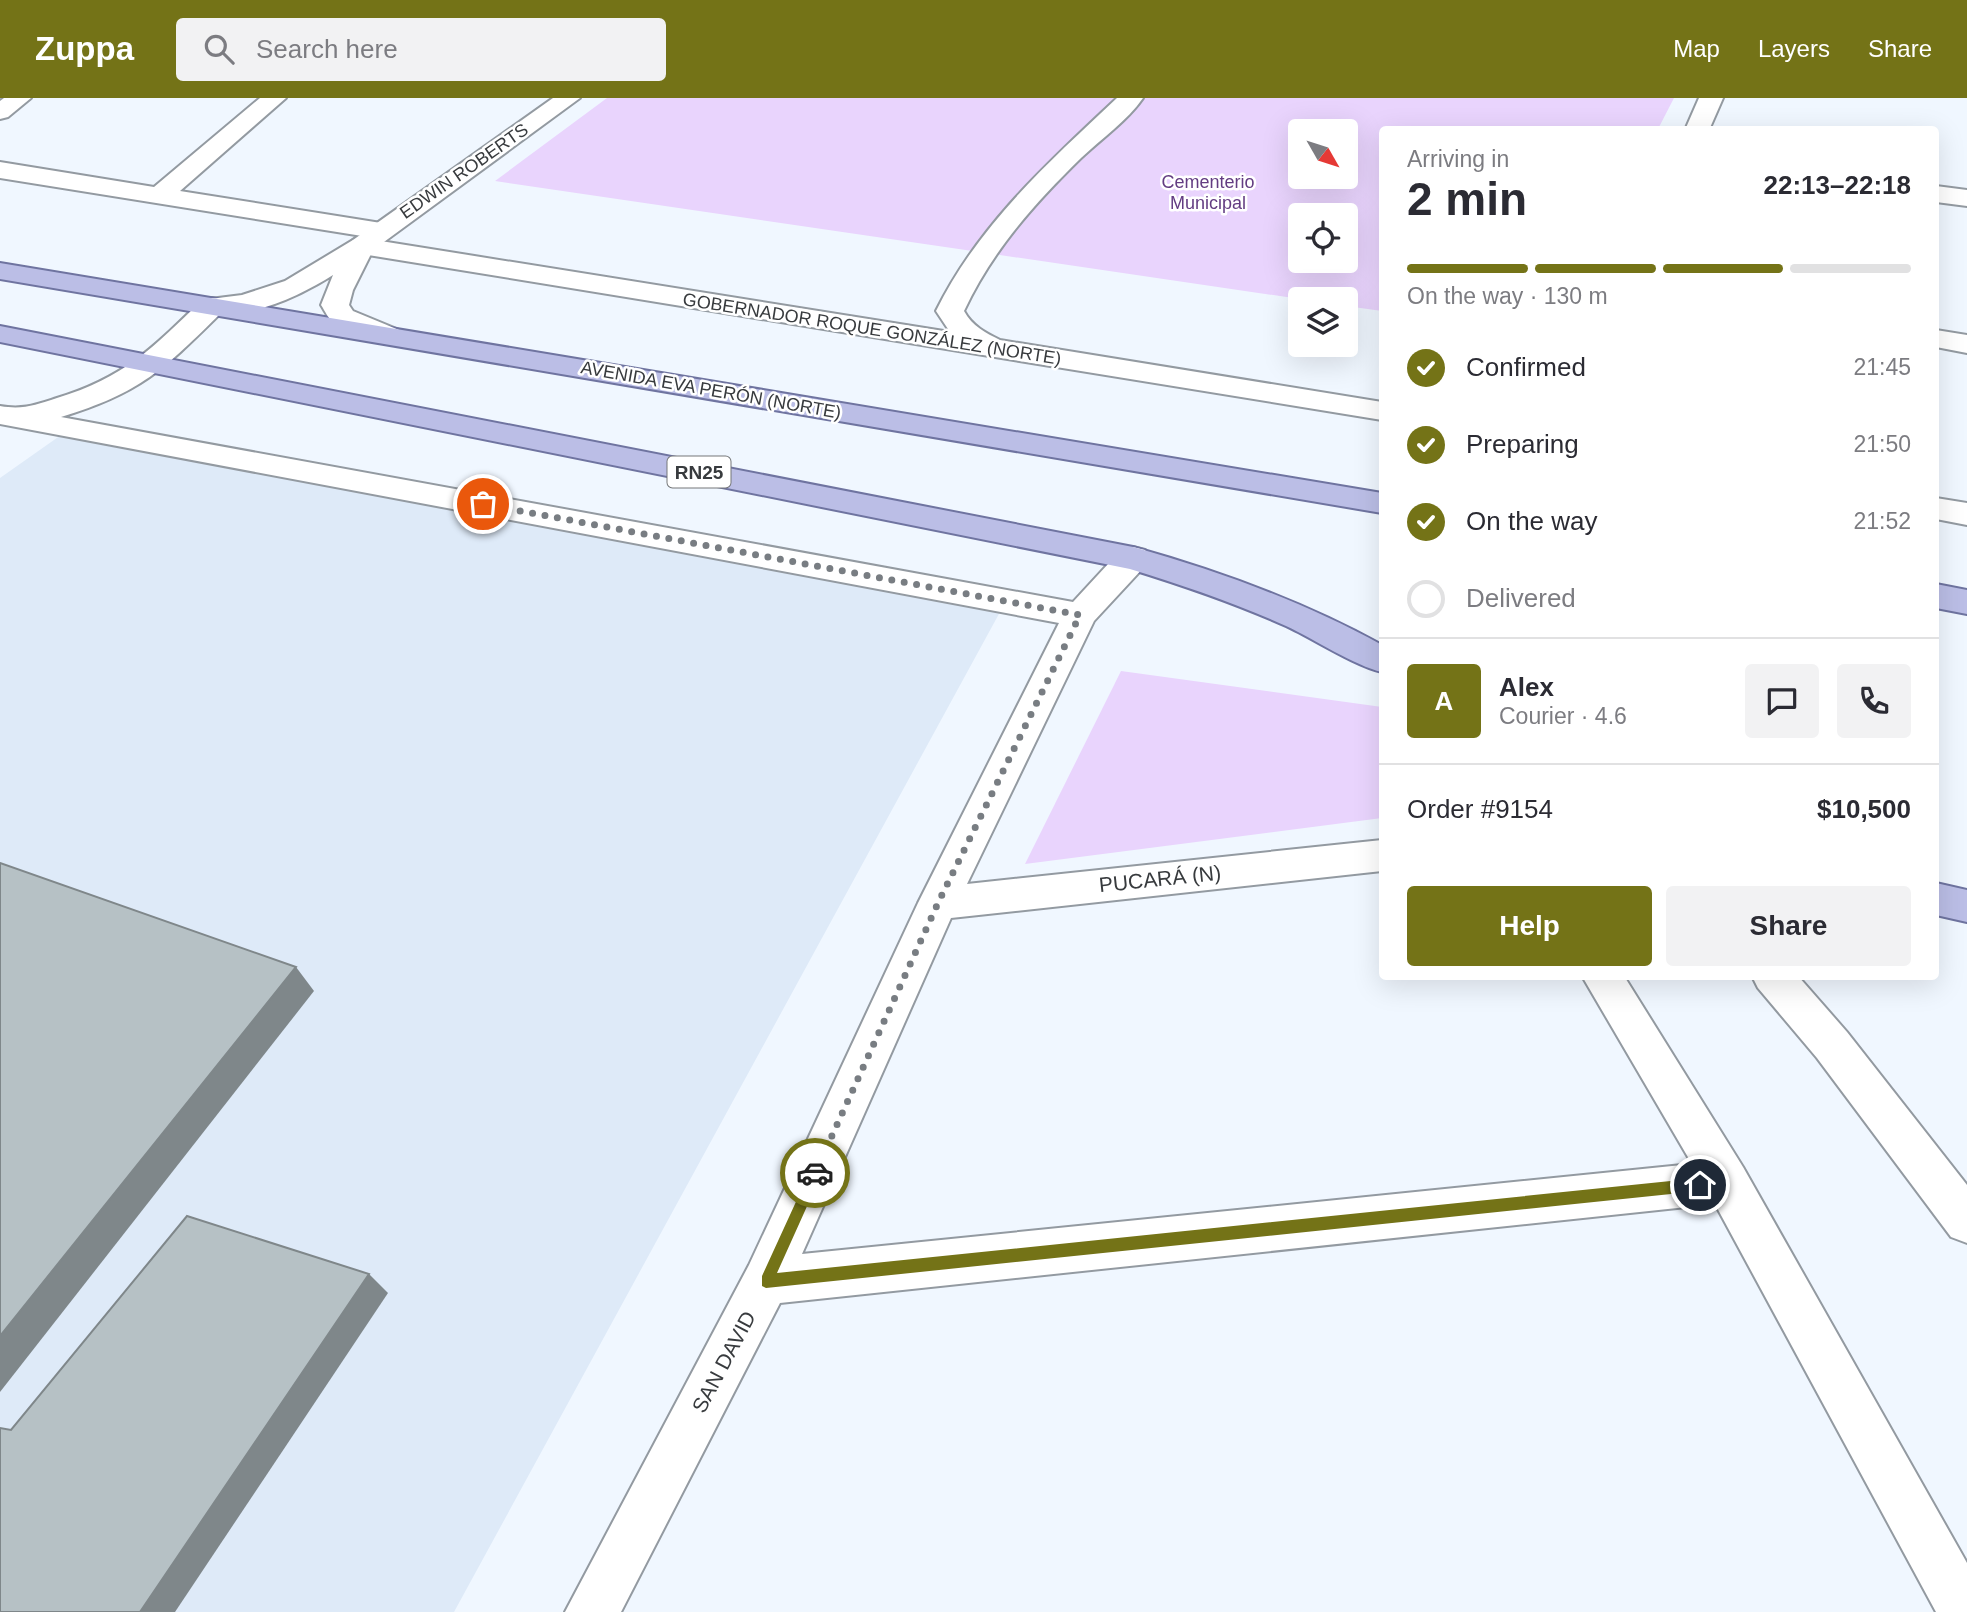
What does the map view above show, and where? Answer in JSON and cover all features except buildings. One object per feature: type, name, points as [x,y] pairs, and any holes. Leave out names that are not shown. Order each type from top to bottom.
[{"type":"main road","name":"AVENIDA EVA PERÓN (NORTE)","points":[[0,271],[1379,502]]},
{"type":"main road","name":"RN25","points":[[0,334],[1133,558],[1234,589],[1340,636],[1379,658]]},
{"type":"main road","points":[[1939,596],[1967,601]]},
{"type":"main road","points":[[1939,900],[1967,906]]},
{"type":"street","points":[[0,112],[19,98]]},
{"type":"street","points":[[160,195],[274,98]]},
{"type":"street","name":"EDWIN ROBERTS","points":[[212,306],[245,303],[295,287],[372,238],[568,98]]},
{"type":"street","points":[[1002,351],[974,339],[957,326],[950,311],[958,291],[1007,219],[1131,98]]},
{"type":"street","points":[[1699,126],[1711,98]]},
{"type":"street","name":"GOBERNADOR ROQUE GONZÁLEZ (NORTE)","points":[[0,170],[160,195],[372,238],[853,326],[1379,411]]},
{"type":"street","points":[[1939,194],[1967,198]]},
{"type":"street","points":[[372,238],[339,290],[335,305],[343,317],[389,336]]},
{"type":"street","points":[[853,326],[906,319],[932,308],[958,291]]},
{"type":"street","points":[[7,422],[92,397],[127,381],[151,364],[212,306]]},
{"type":"street","points":[[1939,339],[1967,344]]},
{"type":"street","points":[[7,422],[1080,615],[1133,558]]},
{"type":"street","points":[[1939,509],[1967,514]]},
{"type":"street","name":"SAN DAVID","points":[[592,1612],[766,1281],[938,903],[1080,615]]},
{"type":"street","name":"PUCARÁ (N)","points":[[938,903],[1379,855]]},
{"type":"street","points":[[1604,980],[1727,1182],[1965,1612]]},
{"type":"street","points":[[1775,980],[1832,1045],[1967,1221]]},
{"type":"street","points":[[766,1281],[1727,1182]]},
{"type":"shaded area","points":[[71,428],[1006,601],[454,1612],[0,1612],[0,478]]},
{"type":"green space","name":"Cementerio Municipal","points":[[607,98],[1674,98],[1660,126],[1379,126],[1379,311],[1358,308],[1358,287],[1288,287],[1288,297],[495,181]]},
{"type":"green space","points":[[1121,671],[1379,707],[1379,818],[1025,864]]},
{"type":"way so far","points":[[483,504],[1080,615],[938,903],[815,1173]]},
{"type":"route","points":[[815,1173],[766,1281],[1700,1185]]}]
